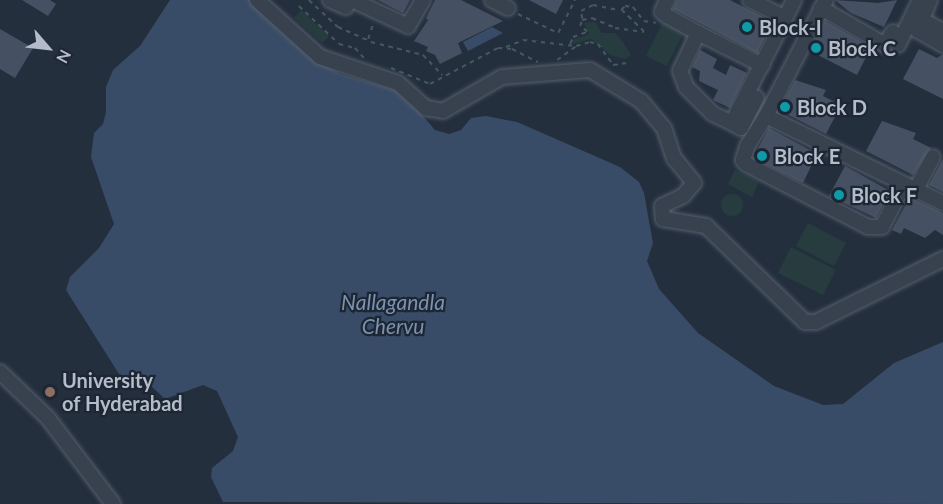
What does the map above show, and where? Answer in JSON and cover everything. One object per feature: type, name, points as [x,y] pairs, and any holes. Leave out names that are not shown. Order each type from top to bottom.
[{"type":"street","points":[[257,0],[320,57],[398,83],[426,108],[443,111],[502,77],[590,70],[640,101],[664,128],[674,158],[694,183],[683,196],[662,206],[663,219],[706,225],[805,322],[816,322],[943,259]]},
{"type":"street","points":[[330,0],[346,7],[351,0],[408,26],[423,0]]},
{"type":"street","points":[[492,0],[514,11]]},
{"type":"street","points":[[750,0],[785,18]]},
{"type":"street","points":[[732,123],[794,0]]},
{"type":"street","points":[[920,0],[895,38],[885,45],[823,4],[766,116],[747,147],[743,160],[746,164],[868,227],[882,228],[933,157]]},
{"type":"street","points":[[931,0],[917,30],[943,45]]},
{"type":"street","points":[[665,6],[698,33],[762,65]]},
{"type":"street","points":[[922,20],[943,31]]},
{"type":"street","points":[[686,87],[680,71],[698,33]]},
{"type":"street","points":[[677,55],[669,72],[713,114],[741,128],[756,98]]},
{"type":"street","points":[[766,116],[943,203]]},
{"type":"street","points":[[0,372],[47,417],[113,504]]},
{"type":"path","points":[[309,0],[338,27],[368,40],[423,55],[443,76]]},
{"type":"path","points":[[514,11],[558,33],[575,0]]},
{"type":"path","points":[[597,0],[598,4]]},
{"type":"path","points":[[570,44],[573,37],[587,32],[580,26],[581,10],[598,4],[621,10],[644,32],[615,28],[597,18],[582,20]]},
{"type":"path","points":[[299,6],[339,44],[355,48],[368,62]]},
{"type":"path","points":[[621,10],[625,6],[633,8],[644,21],[656,26],[665,6]]},
{"type":"path","points":[[368,40],[378,12]]},
{"type":"path","points":[[386,67],[430,84],[523,40],[576,46]]},
{"type":"path","points":[[550,62],[561,59],[576,46],[590,42],[598,45],[613,65],[627,63]]},
{"type":"path","points":[[505,47],[539,62]]},
{"type":"green space","points":[[301,10],[329,36],[322,43],[294,18]]},
{"type":"green space","points":[[595,22],[602,33],[615,33],[631,55],[625,59],[610,55],[591,39],[573,44],[572,40],[589,34],[584,23]]},
{"type":"green space","points":[[663,22],[684,32],[667,66],[646,56]]},
{"type":"green space","points":[[735,170],[759,182],[752,197],[728,184]]},
{"type":"green space","points":[[732,194],[740,197],[743,205],[740,213],[732,216],[724,213],[721,205],[724,197]]},
{"type":"green space","points":[[808,223],[846,243],[834,266],[796,246]]},
{"type":"green space","points":[[791,247],[836,270],[823,295],[778,273]]},
{"type":"water","name":"Nallagandla Chervu","points":[[170,0],[253,0],[316,61],[341,74],[402,92],[435,130],[449,134],[461,130],[471,118],[486,116],[517,122],[620,167],[639,182],[644,193],[653,243],[647,261],[659,289],[698,333],[774,386],[823,405],[843,404],[894,363],[943,342],[943,504],[223,502],[211,477],[212,468],[233,451],[238,437],[217,391],[203,385],[165,399],[146,381],[119,374],[66,290],[70,277],[99,248],[114,224],[91,157],[94,133],[103,124],[106,112],[106,87],[113,70],[140,46]]},
{"type":"water","points":[[492,27],[503,33],[468,51],[463,42]]},
{"type":"building","points":[[22,0],[50,0],[56,4],[48,16]]},
{"type":"building","points":[[378,0],[410,0],[403,13]]},
{"type":"building","points":[[435,0],[461,0],[503,21],[458,43],[462,53],[440,64],[435,55],[426,51],[428,47],[414,41],[428,20],[426,18]]},
{"type":"building","points":[[529,0],[563,0],[556,14]]},
{"type":"building","name":"Block-I","points":[[676,0],[730,0],[773,22],[757,53],[673,9]]},
{"type":"building","points":[[835,0],[878,3],[897,0],[884,27],[851,13]]},
{"type":"building","name":"Block C","points":[[825,21],[871,47],[857,75],[810,51]]},
{"type":"building","points":[[0,29],[33,48],[15,78],[0,69]]},
{"type":"building","points":[[919,49],[937,58],[943,54],[943,99],[903,79]]},
{"type":"building","points":[[700,50],[717,59],[713,68],[726,75],[730,65],[747,73],[730,108],[713,100],[718,90],[699,81],[700,71],[692,67]]},
{"type":"building","name":"Block D","points":[[795,80],[826,90],[823,96],[841,105],[826,134],[779,110]]},
{"type":"building","points":[[882,121],[916,133],[913,139],[931,148],[913,175],[866,151]]},
{"type":"building","name":"Block E","points":[[769,128],[817,154],[803,183],[753,158]]},
{"type":"building","points":[[943,159],[943,192],[929,185]]},
{"type":"building","name":"Block F","points":[[845,166],[890,191],[876,218],[829,196]]},
{"type":"building","points":[[910,197],[943,213],[943,235],[935,230],[925,238],[904,228],[901,234],[892,230]]},
{"type":"place","name":"Block-I","points":[[747,27]]},
{"type":"place","name":"Block C","points":[[816,48]]},
{"type":"place","name":"Block D","points":[[785,107]]},
{"type":"place","name":"Block E","points":[[762,156]]},
{"type":"place","name":"Block F","points":[[839,195]]},
{"type":"place","name":"University of Hyderabad","points":[[50,392]]}]
